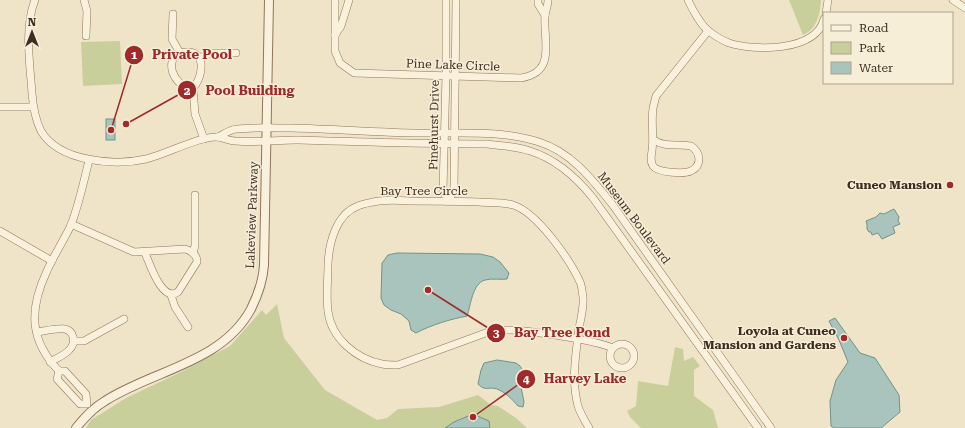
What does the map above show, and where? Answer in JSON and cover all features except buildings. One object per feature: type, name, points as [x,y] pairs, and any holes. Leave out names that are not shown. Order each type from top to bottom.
[{"type":"street","points":[[35,0],[30,22],[29,38],[33,107],[41,131],[47,140],[66,152],[89,160],[121,162],[145,159],[164,154],[204,139],[218,137]]},
{"type":"street","points":[[84,0],[87,11],[86,36]]},
{"type":"street","name":"Lakeview Parkway","points":[[76,428],[90,407],[212,350],[239,327],[255,301],[264,270],[269,0]]},
{"type":"street","name":"Pine Lake Circle","points":[[335,0],[335,50],[340,63],[354,73],[521,78],[531,76],[543,65],[546,55],[545,15],[548,0]]},
{"type":"street","points":[[335,35],[341,26],[349,0]]},
{"type":"street","name":"Pinehurst Drive","points":[[446,0],[443,190],[448,201]]},
{"type":"street","name":"Pinehurst Drive","points":[[448,201],[454,191],[456,0]]},
{"type":"street","name":"Pine Lake Circle","points":[[538,0],[538,4],[545,15]]},
{"type":"street","points":[[688,0],[691,8],[708,31],[728,42],[757,48],[795,44],[810,37],[822,27],[823,24]]},
{"type":"street","points":[[826,12],[828,0]]},
{"type":"street","points":[[953,0],[965,8]]},
{"type":"street","points":[[173,14],[172,40],[180,53]]},
{"type":"street","points":[[654,140],[659,144],[691,146],[695,148],[699,156],[698,165],[687,172],[657,170],[652,163],[651,158],[654,140],[653,109],[656,96],[708,31]]},
{"type":"street","points":[[193,88],[183,86],[178,82],[173,74],[173,60],[180,53],[194,53],[200,58],[202,64],[197,84],[193,88],[195,114],[204,139]]},
{"type":"street","points":[[200,58],[210,53],[236,53]]},
{"type":"street","points":[[0,106],[33,107]]},
{"type":"street","name":"Museum Boulevard","points":[[218,137],[235,129],[267,128],[515,136],[540,142],[562,154],[585,172],[612,204],[771,428]]},
{"type":"street","name":"Museum Boulevard","points":[[218,137],[235,142],[290,140],[487,144],[530,151],[552,161],[566,170],[582,184],[758,428]]},
{"type":"street","points":[[89,160],[71,224],[38,292],[35,312],[36,332],[44,354],[59,371],[65,371],[86,394],[90,407]]},
{"type":"street","points":[[193,253],[195,246],[195,195]]},
{"type":"street","name":"Bay Tree Circle","points":[[578,339],[524,330],[491,331],[398,365],[383,364],[368,360],[344,344],[333,329],[328,311],[328,251],[334,232],[342,216],[357,206],[380,200],[448,201],[513,205],[525,210],[541,225],[570,263],[581,283],[583,298],[578,339],[574,371],[574,386],[578,407],[589,428]]},
{"type":"street","points":[[71,224],[134,252],[145,253],[185,250],[193,253],[197,259],[195,267],[178,292],[171,295],[167,294],[162,289],[145,253]]},
{"type":"street","points":[[0,231],[52,261]]},
{"type":"street","points":[[171,295],[175,307],[188,327]]},
{"type":"street","points":[[74,341],[84,341],[124,319]]},
{"type":"street","points":[[36,332],[66,329],[72,334],[74,341],[72,347],[68,352],[50,362]]},
{"type":"street","points":[[578,339],[613,348]]},
{"type":"street","points":[[59,371],[57,379],[80,404],[90,407]]},
{"type":"green space","points":[[789,0],[821,0],[819,16],[815,25],[803,35]]},
{"type":"green space","points":[[120,41],[122,84],[83,86],[81,42]]},
{"type":"green space","points":[[277,304],[284,338],[325,390],[377,420],[387,418],[398,409],[439,407],[478,395],[491,405],[498,406],[516,418],[527,428],[86,428],[91,420],[126,398],[183,371],[230,346],[262,310],[266,315]]},
{"type":"green space","points":[[675,347],[683,349],[684,361],[693,357],[700,366],[694,370],[694,396],[713,410],[718,428],[641,428],[630,417],[627,411],[636,406],[638,381],[668,386]]},
{"type":"water","points":[[106,119],[115,119],[115,140],[106,140]]},
{"type":"water","points":[[894,209],[899,217],[898,221],[900,224],[893,227],[895,233],[882,239],[878,233],[872,235],[867,229],[866,221],[876,217],[880,213],[884,214]]},
{"type":"water","points":[[397,253],[480,254],[493,257],[500,262],[509,273],[507,279],[488,279],[481,282],[477,286],[467,316],[428,327],[416,333],[411,330],[409,321],[401,314],[384,305],[381,298],[382,263],[388,255]]},
{"type":"water","points":[[835,318],[860,353],[875,358],[899,395],[900,412],[881,428],[834,428],[831,426],[830,401],[836,380],[848,362],[829,321]]},
{"type":"water","points":[[497,360],[516,363],[522,369],[520,382],[524,402],[523,407],[518,406],[500,390],[494,388],[483,388],[478,384],[484,363]]},
{"type":"water","points":[[473,414],[489,421],[490,428],[445,428],[454,422]]},
{"type":"place","name":"Pool Building","points":[[126,124]]},
{"type":"place","name":"Private Pool","points":[[111,130]]},
{"type":"place","name":"Cuneo Mansion","points":[[950,185]]},
{"type":"place","name":"Bay Tree Pond","points":[[428,290]]},
{"type":"place","name":"Loyola at Cuneo Mansion and Gardens","points":[[844,338]]},
{"type":"place","name":"Harvey Lake","points":[[473,417]]}]
